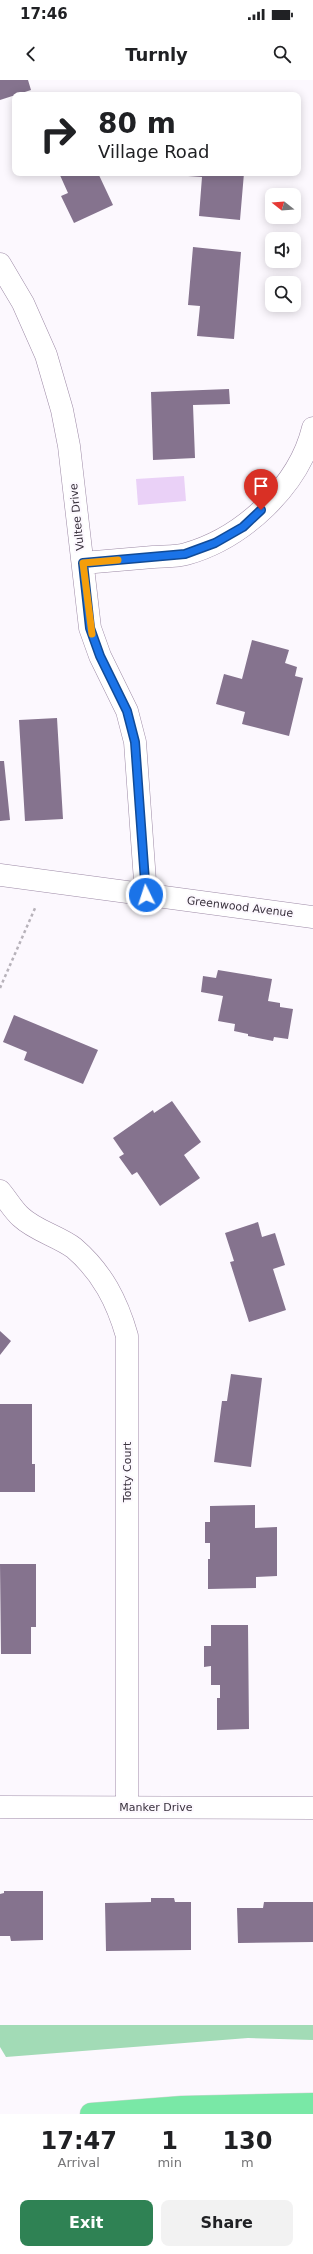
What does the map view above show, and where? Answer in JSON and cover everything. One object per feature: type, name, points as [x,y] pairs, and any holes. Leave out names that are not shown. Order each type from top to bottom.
[{"type":"highway","points":[[91,2114],[182,2107],[313,2104]]},
{"type":"street","name":"Vultee Drive","points":[[0,264],[23,303],[43,349],[62,410],[69,446],[90,628],[100,656],[127,711],[135,742],[146,895]]},
{"type":"street","points":[[83,563],[185,554],[215,543],[243,527],[271,501],[295,471],[313,428]]},
{"type":"street","name":"Greenwood Avenue","points":[[0,875],[313,917]]},
{"type":"street","name":"Totty Court","points":[[0,1191],[21,1218],[73,1248],[94,1267],[109,1288],[120,1311],[127,1336],[127,1807]]},
{"type":"street","name":"Manker Drive","points":[[0,1807],[313,1808]]},
{"type":"path","points":[[0,988],[46,882]]},
{"type":"green space","points":[[0,2025],[313,2025],[313,2040],[248,2038],[6,2057],[0,2047]]},
{"type":"shaded area","points":[[184,476],[186,501],[138,505],[136,479]]},
{"type":"building","points":[[0,80],[28,80],[31,90],[25,92],[12,92],[12,96],[0,100]]},
{"type":"building","points":[[60,176],[99,176],[113,205],[74,223],[61,196],[68,193]]},
{"type":"building","points":[[188,176],[244,176],[240,220],[199,216],[202,177]]},
{"type":"building","points":[[193,247],[241,252],[234,339],[197,336],[200,306],[188,305]]},
{"type":"building","points":[[229,389],[230,404],[193,405],[195,458],[153,460],[151,392]]},
{"type":"building","points":[[252,640],[289,650],[285,663],[297,667],[295,676],[303,678],[289,736],[242,724],[245,712],[216,704],[224,674],[242,679]]},
{"type":"building","points":[[57,718],[63,819],[25,821],[19,720]]},
{"type":"building","points":[[0,761],[4,761],[10,820],[0,821]]},
{"type":"building","points":[[218,970],[272,979],[268,1001],[280,1003],[280,1007],[293,1009],[288,1039],[274,1037],[273,1041],[248,1036],[248,1034],[234,1031],[235,1024],[218,1021],[223,996],[201,992],[203,976],[216,978]]},
{"type":"building","points":[[14,1015],[98,1050],[83,1084],[24,1060],[27,1052],[3,1042]]},
{"type":"building","points":[[172,1101],[201,1142],[184,1155],[200,1178],[160,1206],[137,1172],[132,1175],[119,1157],[124,1154],[113,1138],[153,1110],[154,1113]]},
{"type":"building","points":[[258,1222],[262,1237],[275,1233],[285,1265],[273,1269],[286,1310],[249,1322],[230,1262],[234,1261],[225,1233]]},
{"type":"building","points":[[0,1331],[11,1341],[0,1355]]},
{"type":"building","points":[[231,1374],[262,1378],[251,1467],[214,1462],[222,1401],[227,1401]]},
{"type":"building","points":[[0,1404],[32,1404],[32,1464],[35,1464],[35,1492],[0,1492]]},
{"type":"building","points":[[255,1505],[255,1528],[277,1527],[277,1576],[256,1577],[256,1588],[208,1589],[208,1559],[210,1559],[210,1543],[205,1543],[205,1522],[210,1522],[210,1506]]},
{"type":"building","points":[[0,1564],[36,1564],[36,1627],[31,1627],[31,1654],[1,1654]]},
{"type":"building","points":[[211,1625],[248,1625],[249,1729],[217,1730],[217,1698],[220,1698],[220,1685],[211,1685],[211,1666],[204,1667],[204,1646],[211,1646]]},
{"type":"building","points":[[4,1891],[43,1891],[43,1940],[11,1941],[10,1936],[0,1936],[0,1894],[4,1893]]},
{"type":"building","points":[[151,1898],[174,1898],[175,1902],[191,1902],[191,1950],[106,1951],[105,1903],[151,1902]]},
{"type":"building","points":[[264,1902],[313,1902],[313,1942],[238,1943],[237,1908],[263,1908]]},
{"type":"slow traffic","points":[[92,634],[90,628],[83,563],[118,560]]},
{"type":"route","points":[[146,895],[135,742],[127,711],[100,656],[90,628],[83,563],[185,554],[215,543],[243,527],[261,510]]}]
